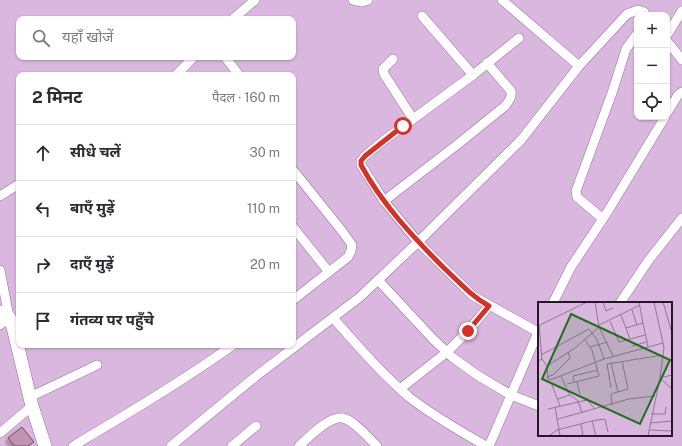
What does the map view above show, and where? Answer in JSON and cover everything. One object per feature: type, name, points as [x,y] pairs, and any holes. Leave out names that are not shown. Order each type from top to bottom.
[{"type":"main road","points":[[3,318],[13,327],[16,340]]},
{"type":"main road","points":[[18,348],[31,402],[46,446]]},
{"type":"street","points":[[236,16],[255,0]]},
{"type":"street","points":[[353,0],[362,2],[368,0]]},
{"type":"street","points":[[502,0],[579,66]]},
{"type":"street","points":[[296,346],[378,280],[521,140],[579,66],[627,14],[638,10],[644,12]]},
{"type":"street","points":[[670,30],[682,11]]},
{"type":"street","points":[[422,16],[473,75]]},
{"type":"street","points":[[332,318],[400,389],[444,422],[488,446],[538,331],[489,306],[473,296],[418,242],[384,201],[361,165],[361,161],[383,141],[473,75],[520,38]]},
{"type":"street","points":[[603,219],[577,197],[576,191],[612,93],[626,49],[634,38]]},
{"type":"street","points":[[670,46],[682,60]]},
{"type":"street","points":[[393,59],[383,69],[384,74],[413,118]]},
{"type":"street","points":[[179,72],[191,60]]},
{"type":"street","points":[[227,60],[237,72]]},
{"type":"street","points":[[384,201],[458,144],[505,106],[510,100],[512,95],[511,91],[487,63]]},
{"type":"street","points":[[670,108],[678,95],[682,92]]},
{"type":"street","points":[[554,302],[571,267],[603,219],[663,120]]},
{"type":"street","points":[[296,174],[352,245],[348,257],[296,298]]},
{"type":"street","points":[[0,196],[16,186]]},
{"type":"street","points":[[621,302],[648,261],[682,218]]},
{"type":"street","points":[[296,231],[329,272]]},
{"type":"street","points":[[0,270],[3,318]]},
{"type":"street","points":[[378,280],[447,352],[477,375],[511,395],[538,406]]},
{"type":"street","points":[[400,389],[447,352],[468,331],[489,306]]},
{"type":"street","points":[[73,446],[143,405],[201,368],[229,348]]},
{"type":"street","points":[[172,446],[255,377],[293,348]]},
{"type":"street","points":[[0,433],[31,402],[96,365]]},
{"type":"street","points":[[299,446],[330,421],[337,418],[344,418],[359,428],[377,446]]},
{"type":"street","points":[[232,446],[256,426]]},
{"type":"building","points":[[22,427],[34,442],[28,446],[15,446],[8,438]]},
{"type":"route","points":[[403,126],[365,156],[361,161],[361,165],[384,201],[418,242],[473,296],[489,306],[468,331]]}]
